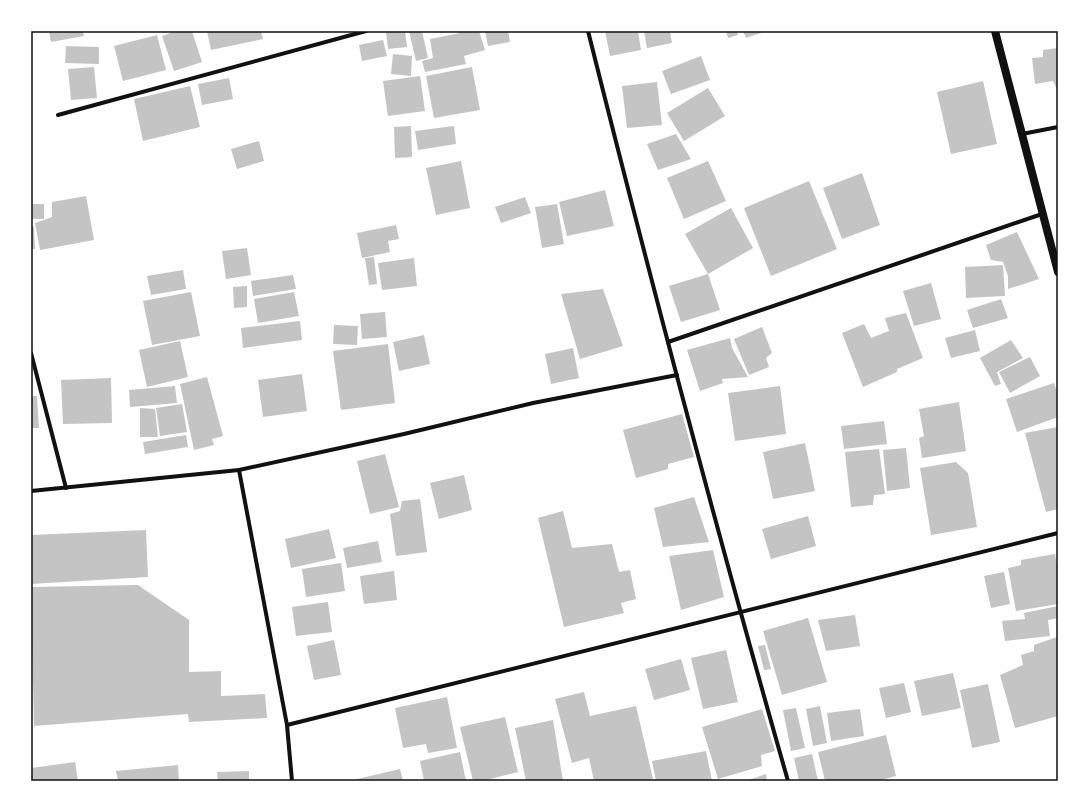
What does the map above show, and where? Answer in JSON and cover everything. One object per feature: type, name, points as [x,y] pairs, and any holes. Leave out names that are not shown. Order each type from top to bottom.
[{"type":"main road","points":[[995,31],[1058,272]]},
{"type":"street","points":[[58,115],[366,31]]},
{"type":"street","points":[[588,31],[641,242],[788,781]]},
{"type":"street","points":[[1021,134],[1058,127]]},
{"type":"street","points":[[668,342],[1042,214]]},
{"type":"street","points":[[31,352],[66,488]]},
{"type":"street","points":[[31,491],[239,470],[404,434],[533,402],[677,375]]},
{"type":"street","points":[[239,470],[287,724],[292,781]]},
{"type":"street","points":[[287,724],[1058,533]]},
{"type":"building","points":[[49,31],[83,31],[84,36],[51,42]]},
{"type":"building","points":[[176,31],[192,31],[202,62],[174,71],[162,36]]},
{"type":"building","points":[[207,31],[261,31],[263,39],[211,50]]},
{"type":"building","points":[[386,31],[405,31],[407,47],[388,49]]},
{"type":"building","points":[[409,31],[422,31],[428,58],[416,61]]},
{"type":"building","points":[[459,31],[479,31],[485,50],[464,56],[466,64],[425,72],[422,61],[433,58],[430,39],[460,33]]},
{"type":"building","points":[[485,31],[508,31],[510,42],[488,46]]},
{"type":"building","points":[[605,31],[638,31],[641,50],[610,56]]},
{"type":"building","points":[[644,31],[670,31],[672,43],[647,48]]},
{"type":"building","points":[[726,31],[737,31],[738,35],[728,38]]},
{"type":"building","points":[[743,31],[766,31],[746,38]]},
{"type":"building","points":[[157,35],[166,70],[123,81],[114,46]]},
{"type":"building","points":[[383,40],[387,56],[362,61],[359,45]]},
{"type":"building","points":[[66,46],[99,47],[99,64],[65,63]]},
{"type":"building","points":[[1058,48],[1058,91],[1053,81],[1035,84],[1032,58],[1043,57],[1043,50]]},
{"type":"building","points":[[393,54],[412,56],[411,76],[391,74]]},
{"type":"building","points":[[701,56],[710,80],[671,94],[662,71]]},
{"type":"building","points":[[94,67],[97,98],[71,100],[68,69]]},
{"type":"building","points":[[472,67],[480,110],[434,118],[426,76]]},
{"type":"building","points":[[420,76],[425,111],[388,116],[383,81]]},
{"type":"building","points":[[229,78],[233,99],[202,105],[198,84]]},
{"type":"building","points":[[983,81],[997,144],[951,154],[937,92]]},
{"type":"building","points":[[657,82],[662,125],[627,128],[622,86]]},
{"type":"building","points":[[190,86],[200,127],[143,141],[134,99]]},
{"type":"building","points":[[708,88],[725,116],[684,141],[667,113]]},
{"type":"building","points":[[411,126],[412,157],[395,158],[394,127]]},
{"type":"building","points":[[454,126],[456,144],[418,150],[415,131]]},
{"type":"building","points":[[676,134],[691,159],[658,170],[647,144]]},
{"type":"building","points":[[259,141],[264,161],[237,169],[231,149]]},
{"type":"building","points":[[461,161],[470,208],[436,215],[426,168]]},
{"type":"building","points":[[708,161],[726,201],[684,219],[667,178]]},
{"type":"building","points":[[862,173],[880,225],[842,239],[823,188]]},
{"type":"building","points":[[809,181],[837,249],[771,276],[744,208]]},
{"type":"building","points":[[605,190],[614,226],[567,236],[559,202]]},
{"type":"building","points":[[86,196],[94,240],[40,250],[35,223],[52,217],[52,202]]},
{"type":"building","points":[[525,197],[531,213],[501,223],[495,207]]},
{"type":"building","points":[[31,204],[44,204],[44,219],[31,219]]},
{"type":"building","points":[[557,204],[564,244],[542,248],[535,207]]},
{"type":"building","points":[[731,208],[753,248],[708,274],[685,234]]},
{"type":"building","points":[[396,225],[399,239],[388,241],[390,252],[362,258],[357,233]]},
{"type":"building","points":[[31,227],[34,227],[35,249],[31,249]]},
{"type":"building","points":[[1017,232],[1039,279],[1008,289],[1008,276],[1003,262],[991,260],[986,245]]},
{"type":"building","points":[[247,248],[251,275],[226,279],[222,251]]},
{"type":"building","points":[[374,257],[377,284],[369,285],[365,258]]},
{"type":"building","points":[[414,258],[417,286],[382,290],[378,263]]},
{"type":"building","points":[[1003,265],[1005,296],[966,298],[965,267]]},
{"type":"building","points":[[183,270],[186,289],[151,295],[147,276]]},
{"type":"building","points":[[708,274],[720,310],[681,322],[669,286]]},
{"type":"building","points":[[293,275],[296,289],[253,296],[251,281]]},
{"type":"building","points":[[931,283],[941,319],[914,326],[903,291]]},
{"type":"building","points":[[247,286],[247,307],[234,308],[233,287]]},
{"type":"building","points":[[603,289],[623,346],[580,359],[561,294]]},
{"type":"building","points":[[191,292],[200,336],[152,345],[143,301]]},
{"type":"building","points":[[294,292],[299,316],[258,323],[254,299]]},
{"type":"building","points":[[1001,299],[1008,318],[973,328],[967,310]]},
{"type":"building","points":[[385,312],[387,337],[362,339],[360,314]]},
{"type":"building","points":[[906,313],[923,358],[897,369],[897,372],[863,387],[842,333],[864,324],[871,338],[889,331],[885,318]]},
{"type":"building","points":[[300,321],[302,340],[243,348],[241,328]]},
{"type":"building","points":[[334,325],[358,326],[357,345],[333,344]]},
{"type":"building","points":[[762,327],[772,353],[766,358],[769,367],[749,375],[734,339]]},
{"type":"building","points":[[975,330],[980,351],[951,358],[945,338]]},
{"type":"building","points":[[424,335],[430,364],[399,371],[393,342]]},
{"type":"building","points":[[730,338],[732,348],[748,377],[722,379],[723,383],[700,391],[687,350]]},
{"type":"building","points":[[1011,340],[1023,358],[997,372],[1001,384],[995,386],[980,358]]},
{"type":"building","points":[[180,341],[188,377],[147,387],[139,350]]},
{"type":"building","points":[[388,344],[395,403],[341,410],[333,351]]},
{"type":"building","points":[[573,348],[579,378],[551,384],[545,354]]},
{"type":"building","points":[[1030,357],[1040,376],[1010,393],[999,372]]},
{"type":"building","points":[[302,374],[307,411],[263,417],[258,380]]},
{"type":"building","points":[[207,377],[223,436],[212,439],[214,445],[194,450],[180,384]]},
{"type":"building","points":[[111,378],[112,423],[63,424],[61,380]]},
{"type":"building","points":[[1054,383],[1058,395],[1058,417],[1017,432],[1006,399]]},
{"type":"building","points":[[175,386],[177,403],[130,407],[129,390]]},
{"type":"building","points":[[780,386],[786,434],[735,441],[728,393]]},
{"type":"building","points":[[31,396],[37,396],[39,428],[31,428]]},
{"type":"building","points":[[959,402],[966,451],[922,458],[919,438],[924,436],[919,409]]},
{"type":"building","points":[[182,404],[187,432],[160,436],[156,408]]},
{"type":"building","points":[[140,408],[155,409],[158,437],[140,437]]},
{"type":"building","points":[[682,414],[694,457],[668,464],[668,469],[636,478],[623,430]]},
{"type":"building","points":[[884,421],[887,444],[844,449],[841,426]]},
{"type":"building","points":[[1058,427],[1058,509],[1046,512],[1025,433]]},
{"type":"building","points":[[186,435],[188,447],[145,454],[143,442]]},
{"type":"building","points":[[805,443],[815,491],[773,499],[763,452]]},
{"type":"building","points":[[906,448],[910,488],[887,491],[883,450]]},
{"type":"building","points":[[879,449],[885,494],[874,495],[873,505],[851,507],[845,452]]},
{"type":"building","points":[[385,454],[399,507],[370,514],[357,461]]},
{"type":"building","points":[[956,462],[968,473],[977,527],[931,535],[920,468]]},
{"type":"building","points":[[464,475],[472,510],[439,519],[430,483]]},
{"type":"building","points":[[694,497],[709,542],[663,547],[654,508]]},
{"type":"building","points":[[420,499],[427,552],[396,556],[390,514],[400,511],[402,501]]},
{"type":"building","points":[[563,511],[572,548],[612,544],[619,572],[630,570],[636,599],[621,603],[624,613],[564,627],[538,518]]},
{"type":"building","points":[[808,516],[816,546],[771,559],[762,529]]},
{"type":"building","points":[[329,529],[336,558],[291,568],[285,539]]},
{"type":"building","points":[[146,530],[148,577],[31,584],[31,535]]},
{"type":"building","points":[[378,541],[382,562],[347,568],[343,548]]},
{"type":"building","points":[[713,550],[724,597],[681,610],[669,556]]},
{"type":"building","points":[[1055,554],[1058,572],[1058,604],[1016,611],[1008,568],[1021,565],[1021,560]]},
{"type":"building","points":[[341,563],[345,591],[306,597],[302,569]]},
{"type":"building","points":[[394,571],[397,600],[364,604],[360,576]]},
{"type":"building","points":[[1004,572],[1010,604],[991,608],[984,576]]},
{"type":"building","points":[[138,585],[189,620],[189,672],[221,671],[221,696],[265,694],[267,718],[189,722],[188,714],[34,726],[31,587]]},
{"type":"building","points":[[328,602],[332,632],[296,636],[292,607]]},
{"type":"building","points":[[1058,606],[1058,618],[1048,620],[1050,636],[1005,641],[1002,621],[1025,619],[1024,613]]},
{"type":"building","points":[[855,615],[860,646],[826,651],[818,620]]},
{"type":"building","points":[[808,618],[827,682],[782,695],[763,631]]},
{"type":"building","points":[[1057,637],[1058,716],[1015,728],[1000,675],[1023,665],[1021,655],[1034,651],[1034,645]]},
{"type":"building","points":[[334,640],[341,675],[314,680],[307,646]]},
{"type":"building","points":[[765,645],[771,669],[764,670],[758,646]]},
{"type":"building","points":[[726,650],[738,702],[703,709],[691,658]]},
{"type":"building","points":[[681,659],[690,690],[654,700],[645,669]]},
{"type":"building","points":[[953,673],[961,708],[922,716],[914,681]]},
{"type":"building","points":[[904,683],[911,712],[886,718],[879,688]]},
{"type":"building","points":[[988,684],[1000,742],[972,748],[960,690]]},
{"type":"building","points":[[584,692],[590,716],[636,706],[653,779],[642,781],[594,781],[589,758],[572,763],[555,699]]},
{"type":"building","points":[[447,697],[457,748],[428,753],[426,744],[403,748],[395,708]]},
{"type":"building","points":[[820,706],[827,743],[813,746],[806,709]]},
{"type":"building","points":[[796,708],[805,748],[791,751],[783,710]]},
{"type":"building","points":[[762,709],[775,751],[761,755],[762,766],[718,779],[702,727]]},
{"type":"building","points":[[860,709],[864,736],[831,741],[827,713]]},
{"type":"building","points":[[505,717],[518,772],[482,781],[473,781],[460,727]]},
{"type":"building","points":[[553,720],[563,781],[526,781],[515,728]]},
{"type":"building","points":[[886,735],[896,776],[877,781],[825,781],[818,752]]},
{"type":"building","points":[[706,751],[712,781],[656,781],[652,761]]},
{"type":"building","points":[[460,752],[466,781],[424,781],[420,761]]},
{"type":"building","points":[[812,754],[818,781],[799,781],[794,758]]},
{"type":"building","points":[[75,762],[78,781],[31,781],[31,768]]},
{"type":"building","points":[[178,765],[179,781],[118,781],[116,771]]},
{"type":"building","points":[[400,769],[403,781],[353,781],[353,780]]},
{"type":"building","points":[[249,771],[249,781],[218,781],[217,772]]},
{"type":"building","points":[[766,774],[767,781],[746,781]]}]
